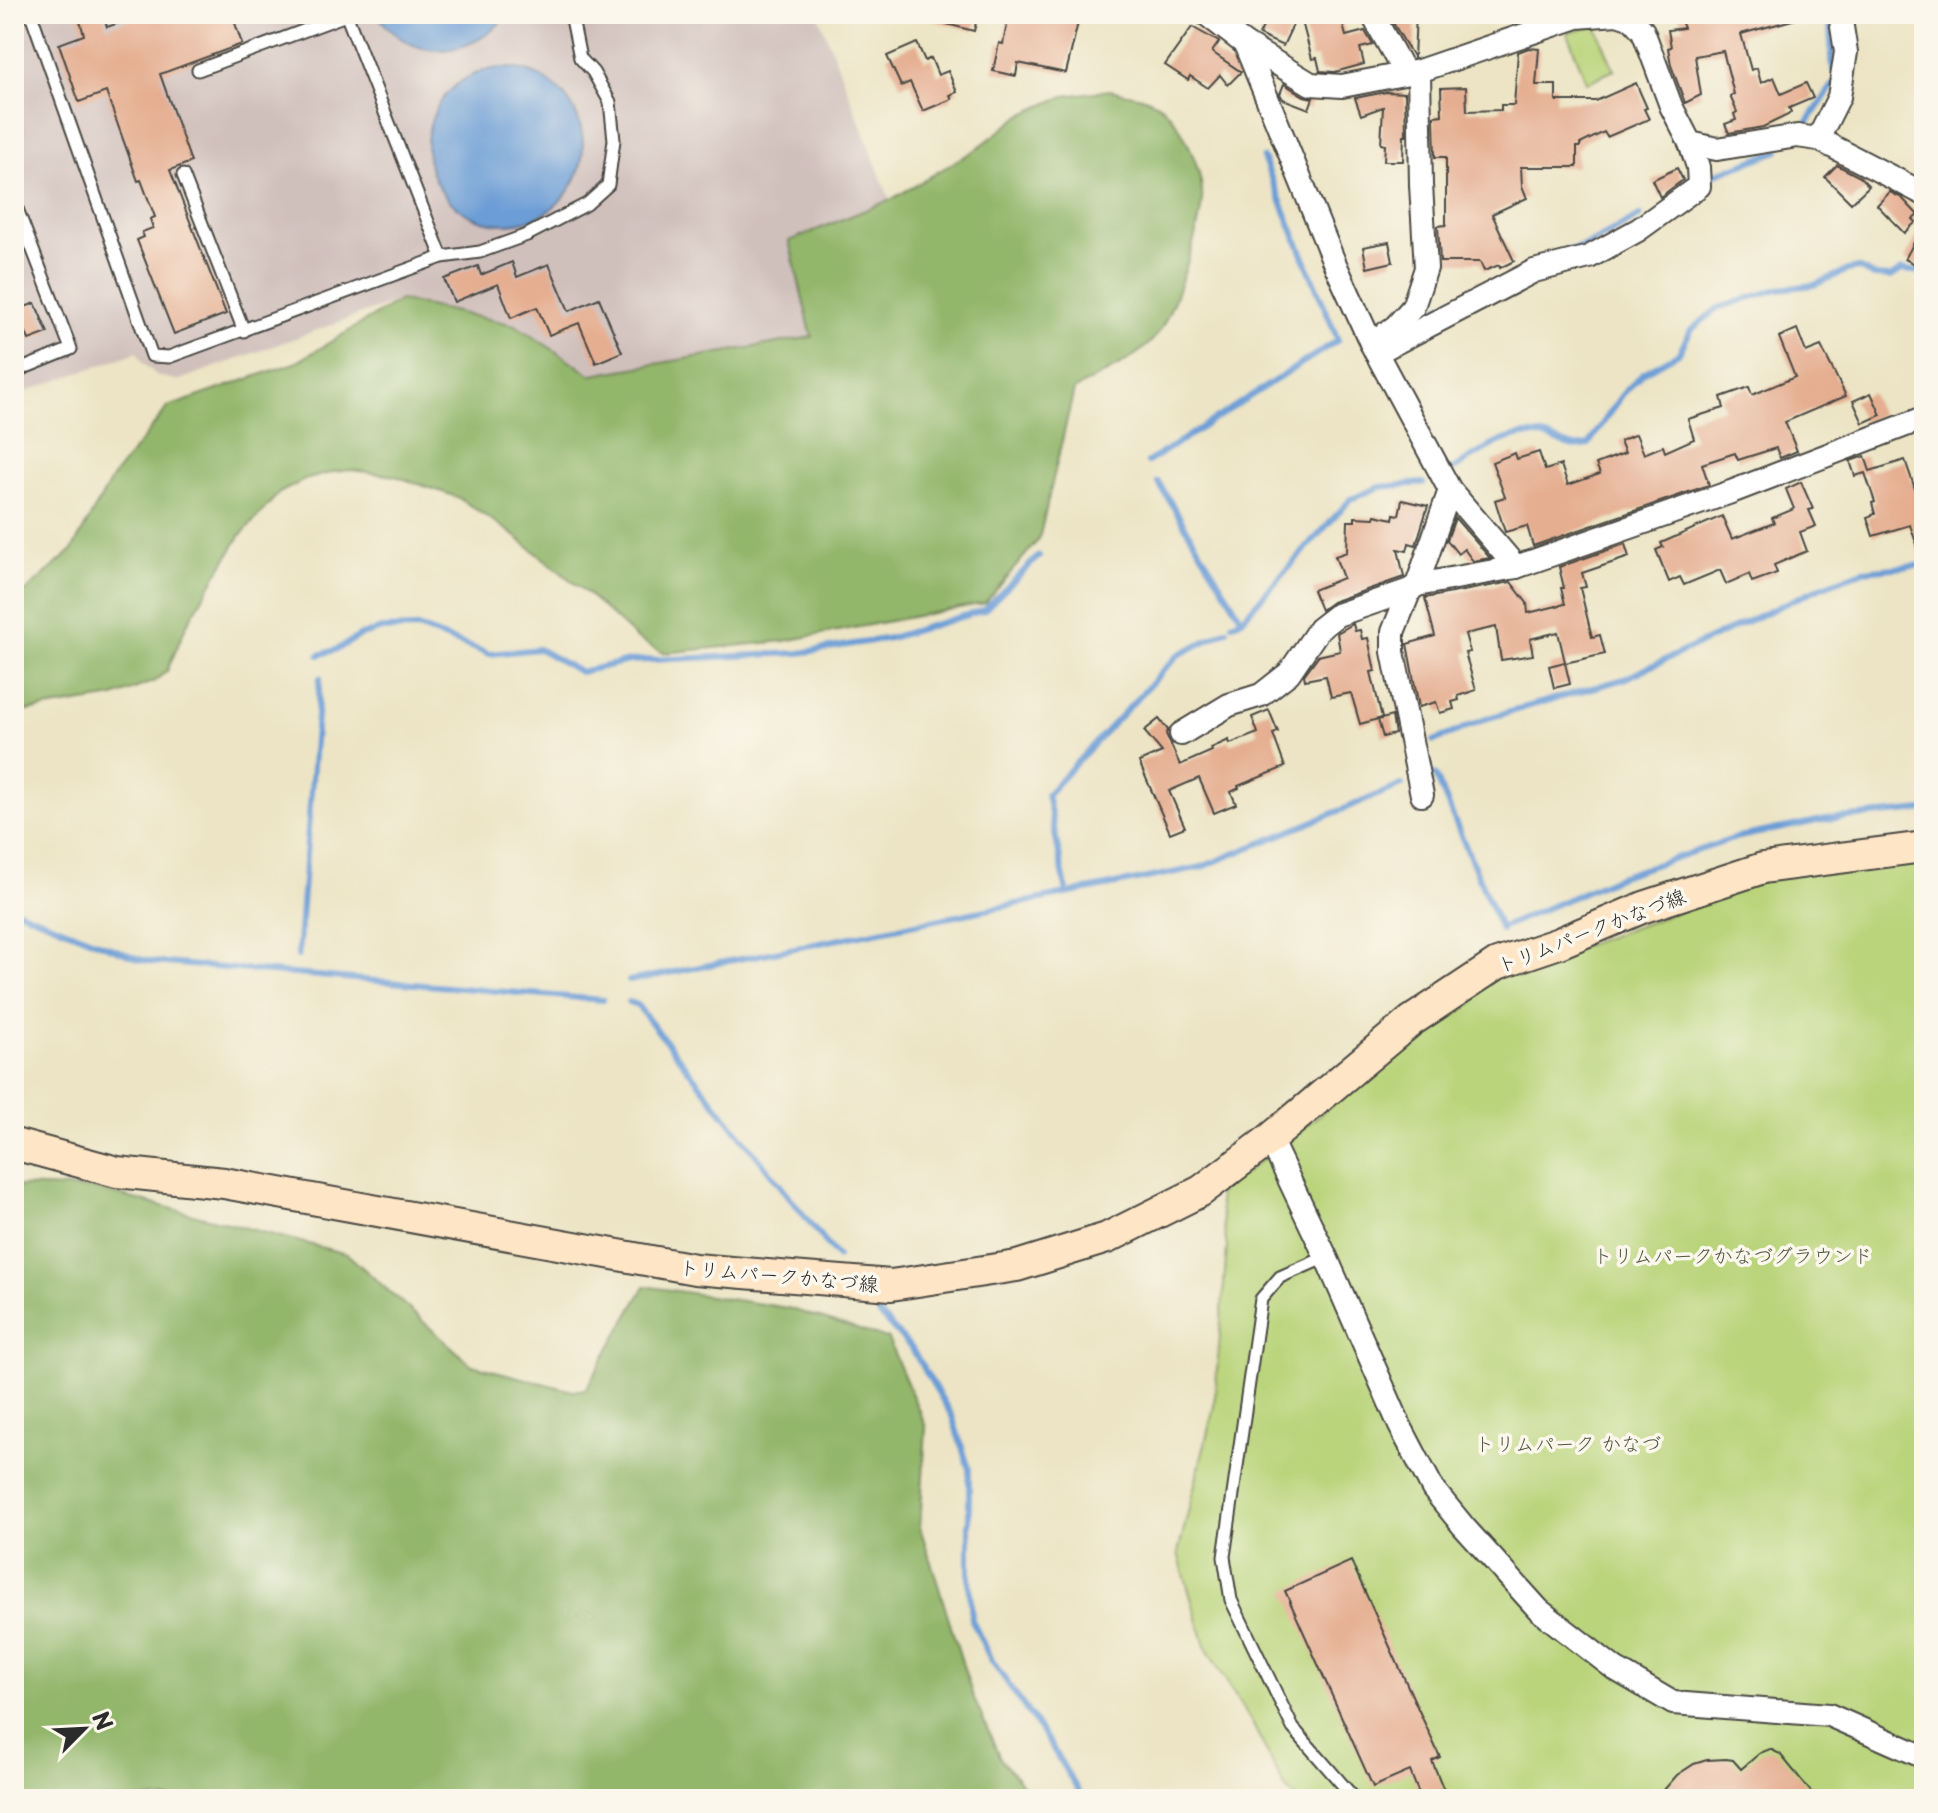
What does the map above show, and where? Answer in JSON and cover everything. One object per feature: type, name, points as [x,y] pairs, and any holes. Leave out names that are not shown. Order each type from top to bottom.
[{"type":"main road","name":"トリムパークかなづ線","points":[[14,1144],[117,1172],[224,1183],[679,1267],[891,1285],[1017,1266],[1107,1238],[1201,1191],[1270,1139],[1411,1021],[1497,964],[1559,943],[1644,907],[1763,868],[1924,847]]},
{"type":"street","points":[[1206,14],[1245,44],[1311,84],[1342,86],[1411,72],[1578,16],[1617,14],[1632,19],[1643,31],[1671,106],[1690,143],[1698,167],[1699,186],[1638,230],[1589,257],[1534,271],[1374,348]]},
{"type":"street","points":[[1372,14],[1411,72],[1426,268],[1413,307],[1374,348]]},
{"type":"street","points":[[1818,139],[1839,97],[1846,52],[1840,14]]},
{"type":"street","points":[[1245,44],[1334,262],[1374,348],[1450,490],[1516,567]]},
{"type":"street","points":[[1690,143],[1717,149],[1797,136],[1818,139],[1924,194]]},
{"type":"street","points":[[1181,734],[1229,705],[1261,695],[1289,673],[1319,629],[1337,615],[1413,587],[1516,567],[1731,492],[1924,418]]},
{"type":"street","points":[[1422,795],[1393,652],[1393,632],[1450,490]]},
{"type":"street","points":[[1270,1139],[1400,1426],[1441,1498],[1539,1610],[1615,1669],[1673,1703],[1829,1715],[1924,1757]]},
{"type":"lane","points":[[31,14],[152,356],[169,357],[442,257],[480,252],[527,235],[587,204],[608,185],[614,140],[610,102],[593,72],[580,58],[571,14]]},
{"type":"lane","points":[[198,70],[346,15],[442,257]]},
{"type":"lane","points":[[183,175],[244,331]]},
{"type":"lane","points":[[14,201],[71,349],[14,372]]},
{"type":"lane","points":[[1326,1257],[1280,1277],[1261,1299],[1224,1557],[1231,1600],[1293,1728],[1355,1799]]},
{"type":"shaded area","points":[[14,14],[818,14],[890,200],[789,242],[812,337],[592,375],[515,325],[400,300],[177,381],[156,375],[142,362],[137,352],[14,396]]},
{"type":"green space","points":[[1596,26],[1614,70],[1587,83],[1567,32]]},
{"type":"green space","points":[[1110,90],[1156,103],[1177,125],[1191,150],[1200,176],[1202,200],[1197,230],[1179,287],[1159,332],[1132,357],[1074,390],[1039,539],[985,603],[785,641],[663,653],[636,638],[588,594],[510,532],[457,497],[395,476],[351,470],[304,480],[279,493],[240,536],[187,624],[167,671],[155,681],[114,697],[14,713],[14,602],[72,550],[112,478],[168,407],[297,362],[400,300],[515,325],[592,375],[812,337],[789,241],[890,200],[975,150],[1021,115],[1064,96]]},
{"type":"green space","name":"トリムパーク かなづ","points":[[1924,862],[1924,1799],[1298,1799],[1286,1790],[1252,1723],[1205,1646],[1178,1553],[1214,1407],[1227,1247],[1218,1194],[1493,979],[1770,878],[1829,866]]},
{"type":"green space","points":[[14,1186],[96,1189],[347,1254],[472,1365],[573,1391],[586,1389],[645,1286],[788,1308],[888,1339],[926,1427],[920,1527],[972,1694],[1000,1758],[1034,1799],[14,1799]]},
{"type":"water","points":[[377,14],[508,14],[477,40],[442,50],[407,42]]},
{"type":"water","points":[[505,68],[535,74],[560,91],[577,116],[583,146],[577,176],[560,201],[535,218],[505,224],[475,218],[450,201],[433,176],[427,146],[433,116],[450,91],[475,74]]},
{"type":"building","points":[[78,14],[103,14],[107,27],[146,14],[232,14],[242,44],[160,74],[191,162],[170,170],[226,314],[174,334],[137,240],[144,237],[142,232],[153,228],[150,219],[155,217],[141,180],[138,181],[106,92],[79,102],[59,44],[84,35]]},
{"type":"building","points":[[932,14],[978,14],[974,31],[931,20]]},
{"type":"building","points":[[1009,14],[1080,14],[1066,73],[1018,63],[1016,76],[993,71]]},
{"type":"building","points":[[1269,14],[1298,14],[1283,46],[1259,35]]},
{"type":"building","points":[[1300,14],[1340,14],[1346,36],[1365,31],[1373,45],[1360,48],[1364,64],[1335,72],[1320,71],[1317,58],[1312,59]]},
{"type":"building","points":[[1394,14],[1416,14],[1414,58],[1393,23],[1397,22]]},
{"type":"building","points":[[1678,14],[1795,14],[1796,19],[1741,34],[1751,70],[1757,68],[1761,83],[1774,77],[1781,94],[1806,83],[1813,98],[1789,108],[1791,112],[1788,115],[1763,127],[1729,133],[1725,124],[1736,120],[1734,114],[1737,112],[1730,96],[1734,94],[1723,51],[1695,56],[1701,95],[1685,103],[1668,48],[1671,47],[1668,30],[1684,28]]},
{"type":"building","points":[[1192,27],[1219,42],[1212,52],[1241,72],[1228,85],[1220,75],[1208,88],[1165,65]]},
{"type":"building","points":[[917,43],[925,61],[931,58],[938,75],[948,71],[957,92],[950,95],[952,99],[923,111],[910,82],[901,86],[887,56]]},
{"type":"building","points":[[1529,48],[1539,49],[1536,85],[1556,85],[1556,101],[1596,101],[1636,83],[1649,119],[1607,137],[1604,132],[1580,144],[1577,147],[1577,167],[1521,167],[1522,186],[1527,198],[1492,214],[1514,261],[1484,271],[1480,262],[1440,262],[1438,226],[1446,225],[1446,157],[1435,157],[1434,116],[1442,115],[1441,88],[1466,87],[1467,111],[1501,110],[1501,105],[1514,105],[1518,52]]},
{"type":"building","points":[[1284,84],[1313,98],[1309,109],[1283,99],[1280,94]]},
{"type":"building","points":[[1386,92],[1405,93],[1403,161],[1384,161],[1385,145],[1381,144],[1383,107],[1361,115],[1355,98]]},
{"type":"building","points":[[1837,165],[1860,177],[1869,186],[1851,203],[1825,177]]},
{"type":"building","points":[[1677,168],[1683,180],[1660,197],[1652,180]]},
{"type":"building","points":[[1890,192],[1902,198],[1918,215],[1913,219],[1916,222],[1904,233],[1877,205]]},
{"type":"building","points":[[1924,224],[1924,269],[1905,259]]},
{"type":"building","points":[[1389,242],[1393,262],[1367,268],[1363,247]]},
{"type":"building","points":[[512,262],[517,277],[549,264],[569,311],[599,298],[622,352],[596,363],[579,323],[549,335],[537,307],[511,318],[498,284],[454,302],[444,279],[478,266],[481,275]]},
{"type":"building","points":[[35,303],[48,333],[29,340],[17,310]]},
{"type":"building","points":[[1797,329],[1806,352],[1821,346],[1846,396],[1785,422],[1797,451],[1780,458],[1776,448],[1738,460],[1735,453],[1702,464],[1709,485],[1533,546],[1527,526],[1505,532],[1495,500],[1505,497],[1492,462],[1515,453],[1517,459],[1539,452],[1545,470],[1561,465],[1568,485],[1600,474],[1596,464],[1625,453],[1620,441],[1636,434],[1644,454],[1663,446],[1665,452],[1694,439],[1688,419],[1724,408],[1721,397],[1749,387],[1752,395],[1795,377],[1779,337]]},
{"type":"building","points":[[1871,393],[1881,415],[1863,423],[1853,401]]},
{"type":"building","points":[[1865,456],[1870,471],[1905,460],[1924,515],[1924,557],[1921,557],[1910,525],[1873,536],[1867,517],[1875,514],[1872,503],[1875,502],[1865,473],[1855,476],[1850,461]]},
{"type":"building","points":[[1801,482],[1813,509],[1809,510],[1816,526],[1800,532],[1807,551],[1774,565],[1777,573],[1752,582],[1749,574],[1726,584],[1720,570],[1684,585],[1680,577],[1669,582],[1656,550],[1663,547],[1661,543],[1722,516],[1732,539],[1774,523],[1772,518],[1794,509],[1786,489]]},
{"type":"building","points":[[1402,500],[1428,506],[1416,545],[1409,543],[1407,551],[1398,549],[1404,577],[1332,602],[1321,610],[1313,590],[1343,578],[1335,556],[1347,552],[1348,521],[1355,521],[1355,517],[1374,518],[1375,515],[1393,519],[1394,514],[1399,515]]},
{"type":"building","points":[[1455,518],[1490,558],[1473,561],[1464,549],[1458,554],[1447,540]]},
{"type":"building","points":[[1625,544],[1629,557],[1582,573],[1586,587],[1580,588],[1592,637],[1600,635],[1605,654],[1565,663],[1570,684],[1554,688],[1549,666],[1565,662],[1558,632],[1530,639],[1533,655],[1501,660],[1496,627],[1465,634],[1470,652],[1465,653],[1476,690],[1458,696],[1459,700],[1452,702],[1454,709],[1440,713],[1436,702],[1419,707],[1407,644],[1435,636],[1425,598],[1511,582],[1527,603],[1528,613],[1565,604],[1559,567]]},
{"type":"building","points":[[1353,624],[1355,631],[1360,630],[1362,639],[1368,638],[1375,671],[1371,672],[1382,718],[1360,724],[1351,693],[1331,697],[1326,676],[1305,680],[1304,675],[1318,656],[1340,651],[1337,633]]},
{"type":"building","points":[[1269,710],[1278,732],[1273,734],[1285,767],[1238,786],[1231,792],[1236,804],[1214,813],[1199,778],[1169,791],[1185,827],[1170,833],[1139,762],[1162,752],[1144,731],[1159,719],[1168,730],[1166,734],[1180,765],[1229,740],[1230,744],[1258,733],[1252,717]]},
{"type":"building","points":[[1392,716],[1395,734],[1383,737],[1378,720]]},
{"type":"building","points":[[1351,1561],[1440,1757],[1432,1761],[1446,1795],[1438,1799],[1421,1799],[1410,1771],[1373,1787],[1285,1591]]},
{"type":"building","points":[[1770,1749],[1780,1754],[1817,1799],[1656,1799],[1677,1775],[1694,1764],[1726,1759],[1733,1760],[1741,1769]]},
{"type":"waterway","points":[[1829,14],[1833,70]]},
{"type":"waterway","points":[[1807,123],[1833,85]]},
{"type":"waterway","points":[[1716,174],[1778,151]]},
{"type":"waterway","points":[[1148,462],[1338,340],[1263,158]]},
{"type":"waterway","points":[[1553,255],[1589,244],[1640,216]]},
{"type":"waterway","points":[[1452,470],[1496,443],[1521,436],[1546,437],[1570,446],[1588,445],[1622,395],[1643,373],[1679,353],[1691,330],[1718,308],[1778,289],[1814,285],[1858,268],[1874,276],[1891,277],[1902,270],[1924,272]]},
{"type":"waterway","points":[[1421,315],[1466,294]]},
{"type":"waterway","points":[[1158,482],[1242,619],[1232,624]]},
{"type":"waterway","points":[[1242,619],[1351,499],[1380,487],[1423,483]]},
{"type":"waterway","points":[[319,655],[338,649],[361,635],[382,629],[419,628],[489,654],[539,649],[580,672],[629,661],[800,653],[890,638],[984,610],[1039,556]]},
{"type":"waterway","points":[[1434,741],[1488,718],[1624,679],[1821,587],[1863,571],[1924,565]]},
{"type":"waterway","points":[[1067,893],[1047,794],[1178,655],[1227,630]]},
{"type":"waterway","points":[[298,956],[320,678]]},
{"type":"waterway","points":[[1435,774],[1501,930]]},
{"type":"waterway","points":[[629,981],[1202,867],[1402,785]]},
{"type":"waterway","points":[[1505,926],[1621,876],[1739,837],[1827,819],[1924,810]]},
{"type":"waterway","points":[[14,909],[153,962],[603,1000]]},
{"type":"waterway","points":[[629,1002],[637,1005],[837,1257]]},
{"type":"waterway","points":[[879,1314],[912,1349],[952,1416],[969,1469],[972,1620],[990,1658],[1050,1744],[1083,1799]]},
{"type":"park label","name":"トリムパークかなづグラウンド","points":[[1733,1255]]}]
